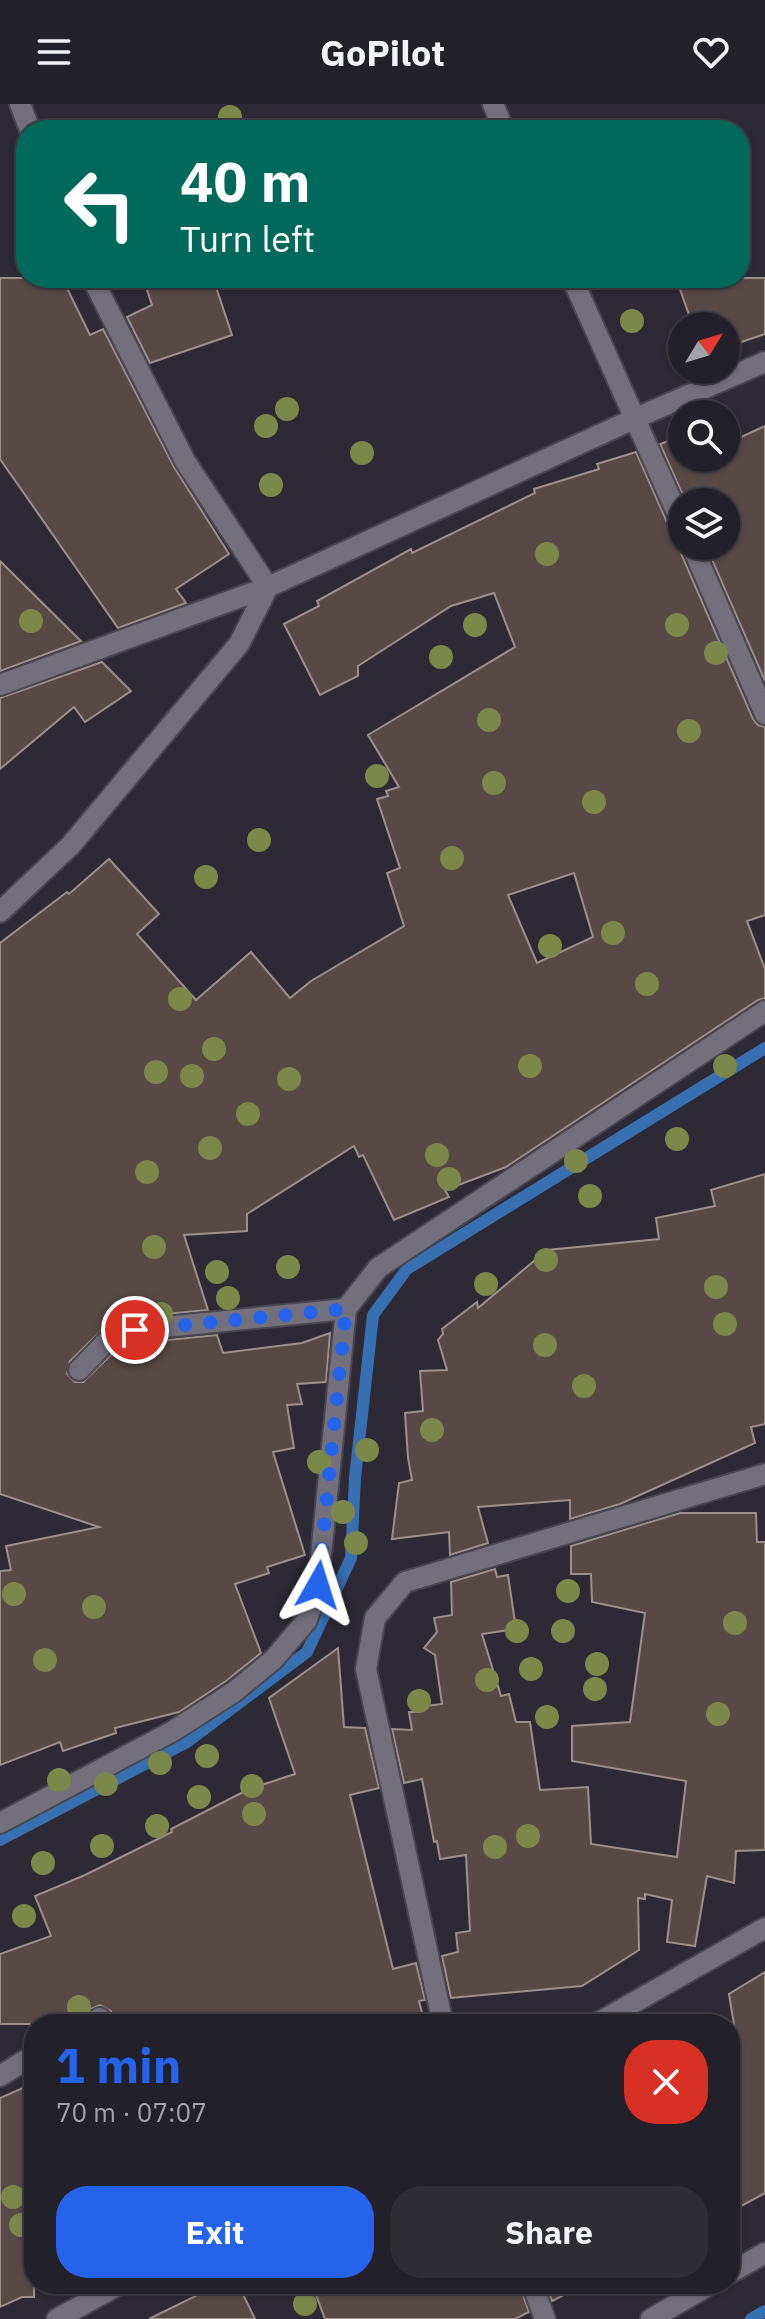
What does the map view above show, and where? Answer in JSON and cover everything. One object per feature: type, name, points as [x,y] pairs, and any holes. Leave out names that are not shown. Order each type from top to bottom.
[{"type":"street","points":[[97,288],[185,461],[268,587]]},
{"type":"street","points":[[577,288],[668,492]]},
{"type":"street","points":[[0,685],[268,587],[765,362]]},
{"type":"street","points":[[698,560],[765,714]]},
{"type":"street","points":[[0,912],[71,845],[239,644],[268,587]]},
{"type":"street","points":[[0,1823],[173,1731],[234,1692],[274,1659],[307,1620],[318,1585],[346,1309],[378,1268],[765,1011]]},
{"type":"street","points":[[79,1370],[109,1339],[135,1330],[346,1309]]},
{"type":"street","points":[[441,2014],[366,1669],[375,1618],[405,1582],[765,1474]]},
{"type":"street","points":[[614,2014],[765,1928]]},
{"type":"street","points":[[0,2076],[24,2061]]},
{"type":"street","points":[[740,2267],[765,2253]]},
{"type":"street","points":[[57,2319],[102,2294]]},
{"type":"street","points":[[536,2294],[545,2319]]},
{"type":"street","points":[[651,2319],[694,2294]]},
{"type":"building","points":[[0,278],[16,278],[16,288],[67,288],[90,335],[103,329],[174,467],[229,554],[176,589],[186,603],[118,628],[0,459]]},
{"type":"building","points":[[750,278],[765,278],[765,334],[740,342],[740,312],[688,312],[680,288],[750,288]]},
{"type":"building","points":[[146,288],[216,288],[232,335],[150,363],[127,317],[152,305]]},
{"type":"building","points":[[765,426],[765,681],[712,560],[740,560],[740,488],[680,488],[673,472],[740,472],[740,438]]},
{"type":"building","points":[[668,441],[668,462],[660,444]]},
{"type":"building","points":[[636,452],[668,524],[668,560],[684,560],[753,719],[765,727],[765,915],[747,921],[765,969],[765,998],[506,1167],[445,1190],[449,1197],[394,1220],[363,1155],[359,1157],[354,1146],[247,1214],[247,1231],[184,1235],[208,1310],[134,1317],[105,1327],[70,1361],[67,1374],[75,1382],[83,1382],[116,1350],[138,1343],[217,1335],[223,1353],[302,1343],[330,1333],[326,1382],[297,1384],[302,1404],[287,1405],[294,1448],[273,1452],[305,1555],[267,1567],[269,1573],[235,1584],[261,1653],[226,1681],[179,1712],[115,1728],[116,1733],[63,1751],[60,1742],[0,1765],[0,1571],[11,1570],[6,1546],[99,1527],[0,1494],[0,943],[67,892],[69,894],[109,859],[159,914],[137,934],[196,1000],[251,952],[290,998],[311,981],[404,926],[387,873],[400,868],[377,799],[388,796],[386,791],[399,787],[368,735],[515,647],[494,593],[451,606],[358,666],[358,676],[320,695],[284,624],[319,606],[317,601],[411,549],[412,553],[535,493],[534,489],[599,469],[597,464]],"holes":[[[574,873],[593,937],[537,963],[508,895]]]},
{"type":"building","points":[[0,561],[81,641],[0,671]]},
{"type":"building","points":[[102,662],[131,691],[85,722],[74,707],[0,769],[0,698]]},
{"type":"building","points":[[765,1174],[765,1424],[751,1427],[755,1443],[620,1504],[570,1519],[570,1500],[478,1507],[488,1543],[450,1555],[449,1532],[392,1539],[399,1483],[412,1480],[405,1413],[423,1411],[420,1371],[447,1370],[438,1340],[443,1334],[442,1329],[477,1302],[478,1308],[547,1250],[659,1239],[656,1218],[715,1206],[711,1190]]},
{"type":"building","points":[[680,1513],[756,1513],[757,1542],[765,1542],[765,1850],[736,1851],[734,1883],[707,1876],[695,1946],[667,1942],[672,1900],[645,1894],[645,1899],[638,1898],[639,1950],[582,1986],[451,1998],[442,1956],[458,1952],[456,1933],[470,1931],[466,1855],[440,1859],[422,1779],[404,1783],[392,1729],[412,1730],[409,1712],[418,1712],[418,1707],[442,1704],[435,1655],[424,1648],[437,1632],[434,1618],[452,1615],[451,1582],[495,1569],[497,1577],[508,1575],[516,1629],[482,1634],[501,1696],[509,1694],[516,1722],[530,1722],[540,1790],[588,1787],[591,1844],[677,1857],[686,1781],[572,1761],[572,1726],[630,1722],[645,1613],[592,1602],[591,1574],[571,1574],[571,1546]]},
{"type":"building","points":[[338,1648],[344,1727],[365,1728],[379,1788],[350,1795],[393,1969],[416,1963],[425,2000],[419,2001],[422,2014],[111,2014],[100,2005],[81,2014],[24,2014],[24,2024],[0,2024],[0,1954],[51,1936],[35,1896],[172,1832],[171,1829],[249,1789],[295,1774],[269,1698]]},
{"type":"building","points":[[765,1972],[765,2193],[740,2207],[740,2014],[732,2014],[729,1994]]},
{"type":"building","points":[[24,2087],[24,2294],[34,2294],[34,2297],[22,2297],[0,2307],[0,2098]]},
{"type":"building","points":[[200,2294],[243,2294],[255,2319],[149,2319]]},
{"type":"building","points":[[316,2294],[523,2294],[529,2312],[515,2319],[325,2319]]},
{"type":"building","points":[[550,2294],[566,2294],[552,2301]]},
{"type":"waterway","points":[[0,1840],[187,1742],[307,1652],[351,1558],[355,1478],[373,1315],[407,1269],[765,1048]]},
{"type":"waterway","points":[[751,2319],[765,2311]]},
{"type":"route","points":[[135,1330],[346,1309],[318,1585]]}]
